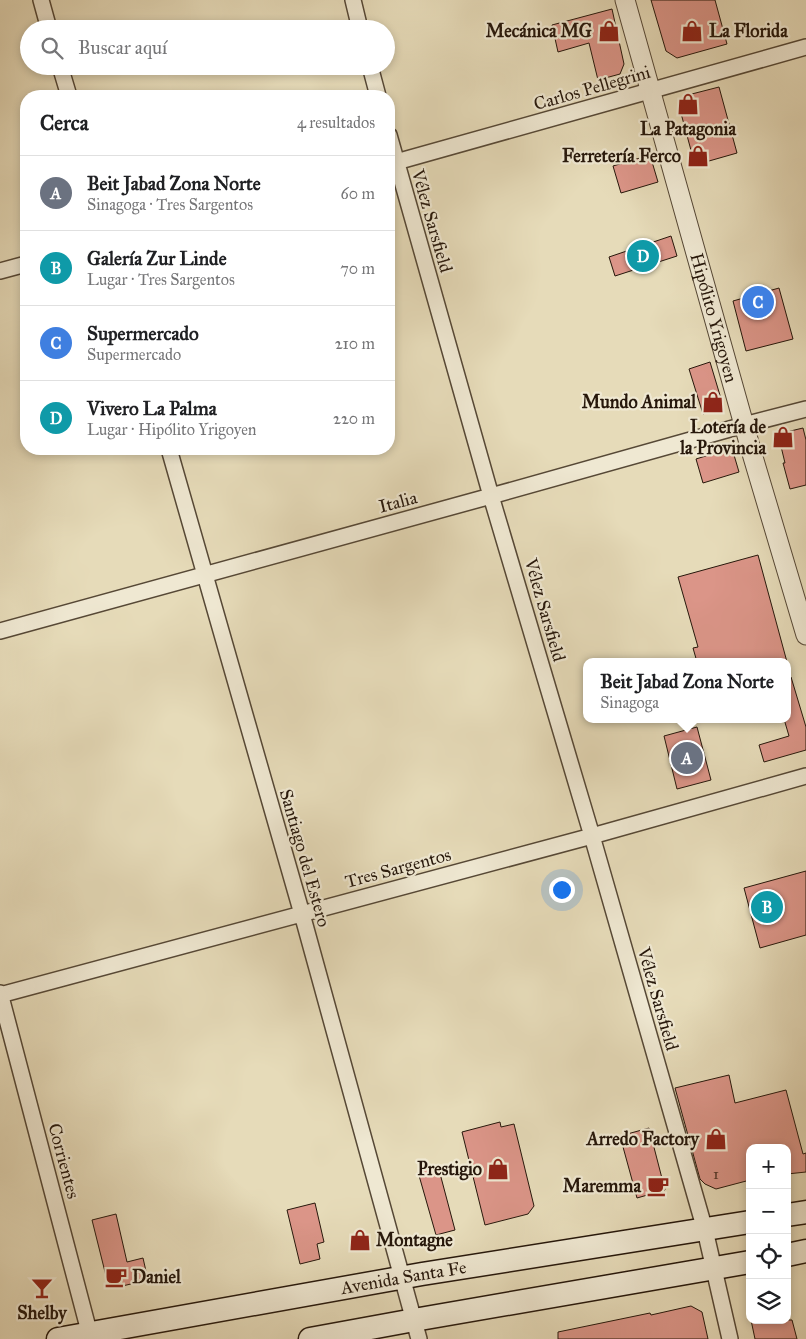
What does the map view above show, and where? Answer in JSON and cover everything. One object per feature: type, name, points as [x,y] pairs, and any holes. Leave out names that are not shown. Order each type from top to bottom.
[{"type":"main road","points":[[791,1214],[806,1212]]},
{"type":"main road","name":"Avenida Santa Fe","points":[[58,1339],[90,1336],[402,1278],[746,1223]]},
{"type":"main road","points":[[791,1254],[806,1251]]},
{"type":"main road","points":[[310,1339],[417,1329],[611,1286],[746,1263]]},
{"type":"street","points":[[41,0],[47,20]]},
{"type":"street","points":[[353,0],[358,20]]},
{"type":"street","name":"Hipólito Yrigoyen","points":[[625,0],[744,425],[806,635]]},
{"type":"street","name":"Carlos Pellegrini","points":[[395,162],[806,48]]},
{"type":"street","points":[[62,75],[66,90]]},
{"type":"street","points":[[372,75],[376,90]]},
{"type":"street","name":"Vélez Sarsfield","points":[[395,173],[592,836],[705,1230],[730,1339]]},
{"type":"street","points":[[0,270],[20,265]]},
{"type":"street","name":"Italia","points":[[0,631],[806,409]]},
{"type":"street","name":"Santiago del Estero","points":[[171,455],[302,914],[417,1329]]},
{"type":"street","name":"Tres Sargentos","points":[[0,994],[592,836],[806,776]]},
{"type":"street","name":"Corrientes","points":[[0,994],[90,1336]]},
{"type":"building","name":"La Florida","points":[[651,0],[715,0],[727,44],[677,58],[666,51]]},
{"type":"building","points":[[612,9],[624,64],[620,74],[598,80],[589,43],[558,52],[552,25]]},
{"type":"building","points":[[719,87],[737,153],[695,165],[679,106],[684,96]]},
{"type":"building","points":[[650,155],[658,182],[621,193],[613,166]]},
{"type":"building","points":[[671,236],[677,256],[615,276],[609,257]]},
{"type":"building","points":[[779,288],[793,339],[746,351],[733,301]]},
{"type":"building","points":[[710,362],[722,402],[719,408],[703,414],[689,369]]},
{"type":"building","points":[[803,428],[806,440],[806,485],[790,489],[778,434]]},
{"type":"building","points":[[725,450],[734,455],[739,472],[703,483],[696,459]]},
{"type":"building","points":[[758,555],[786,658],[696,658],[693,648],[698,647],[678,577]]},
{"type":"building","points":[[791,677],[806,727],[806,750],[764,762],[759,745],[789,736],[785,723],[791,723]]},
{"type":"building","points":[[697,727],[711,780],[677,789],[664,736]]},
{"type":"building","points":[[806,871],[806,935],[760,948],[744,888]]},
{"type":"building","name":"Arredo Factory","points":[[729,1075],[735,1103],[786,1090],[803,1154],[806,1153],[806,1172],[791,1174],[791,1144],[746,1144],[746,1181],[716,1189],[705,1184],[700,1179],[675,1088]]},
{"type":"building","name":"Prestigio","points":[[500,1122],[501,1127],[514,1124],[534,1206],[528,1214],[485,1225],[462,1132]]},
{"type":"building","points":[[649,1128],[665,1190],[637,1198],[620,1136]]},
{"type":"building","points":[[438,1166],[455,1230],[436,1235],[418,1172]]},
{"type":"building","points":[[315,1203],[324,1242],[317,1244],[320,1259],[300,1264],[287,1210]]},
{"type":"building","points":[[116,1214],[127,1262],[143,1258],[148,1280],[118,1287],[107,1280],[92,1220]]},
{"type":"building","points":[[691,1306],[702,1312],[708,1339],[558,1339],[558,1332]]},
{"type":"building","points":[[792,1320],[797,1339],[755,1339],[752,1324],[791,1324]]},
{"type":"place","name":"Mecánica MG","points":[[609,31]]},
{"type":"place","name":"La Florida","points":[[692,31]]},
{"type":"place","name":"La Patagonia","points":[[688,104]]},
{"type":"place","name":"Ferretería Ferco","points":[[698,156]]},
{"type":"place","name":"Vivero La Palma","points":[[643,256]]},
{"type":"place","name":"Supermercado","points":[[758,302]]},
{"type":"place","name":"Mundo Animal","points":[[713,402]]},
{"type":"place","name":"Lotería de la Provincia","points":[[783,437]]},
{"type":"place","name":"Beit Jabad Zona Norte","points":[[687,758]]},
{"type":"place","name":"Galería Zur Linde","points":[[767,907]]},
{"type":"place","name":"Arredo Factory","points":[[716,1139]]},
{"type":"place","name":"Prestigio","points":[[498,1169]]},
{"type":"place","name":"Maremma","points":[[658,1186]]},
{"type":"place","name":"Montagne","points":[[360,1240]]},
{"type":"place","name":"Daniel","points":[[116,1277]]},
{"type":"place","name":"Shelby","points":[[42,1288]]}]
